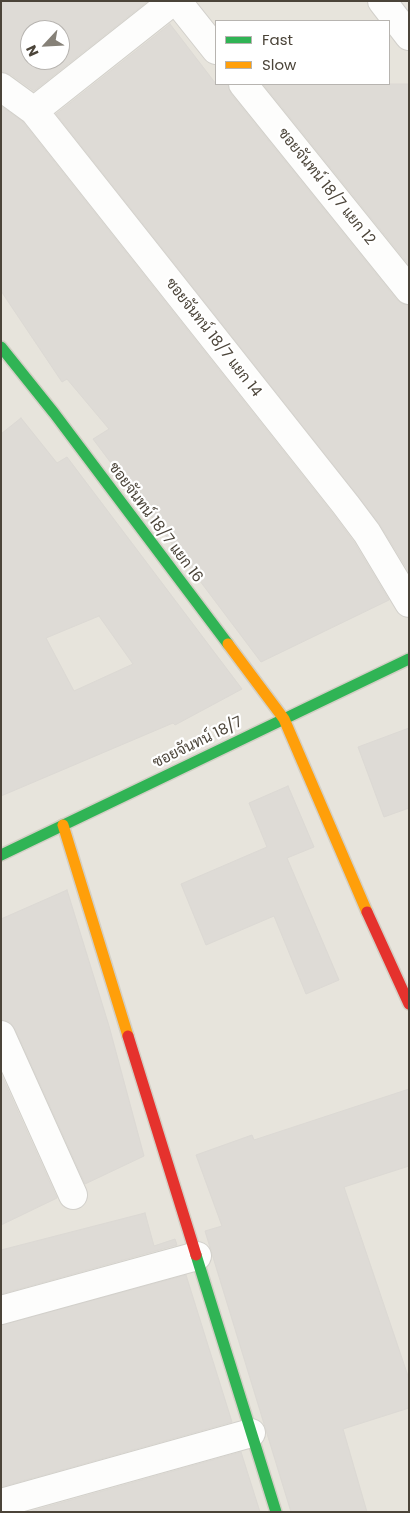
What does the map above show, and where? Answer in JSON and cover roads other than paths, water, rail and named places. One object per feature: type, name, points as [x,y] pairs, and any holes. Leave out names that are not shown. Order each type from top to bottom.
[{"type":"street","points":[[34,111],[173,1]]},
{"type":"street","points":[[177,1],[215,49]]},
{"type":"street","points":[[382,1],[409,36]]},
{"type":"street","name":"ซอยจันทน์ 18/7 แยก 12","points":[[244,85],[409,290]]},
{"type":"street","name":"ซอยจันทน์ 18/7 แยก 14","points":[[1,87],[34,111],[368,533],[409,603]]},
{"type":"street","name":"ซอยจันทน์ 18/7 แยก 16","points":[[1,347],[54,413],[284,718],[381,944],[409,1004]]},
{"type":"street","name":"ซอยจันทน์ 18/7","points":[[1,855],[409,658]]},
{"type":"street","points":[[63,825],[276,1512]]},
{"type":"street","points":[[1,1036],[73,1195]]},
{"type":"street","points":[[1,1310],[196,1256]]},
{"type":"street","points":[[1,1503],[251,1433]]}]
